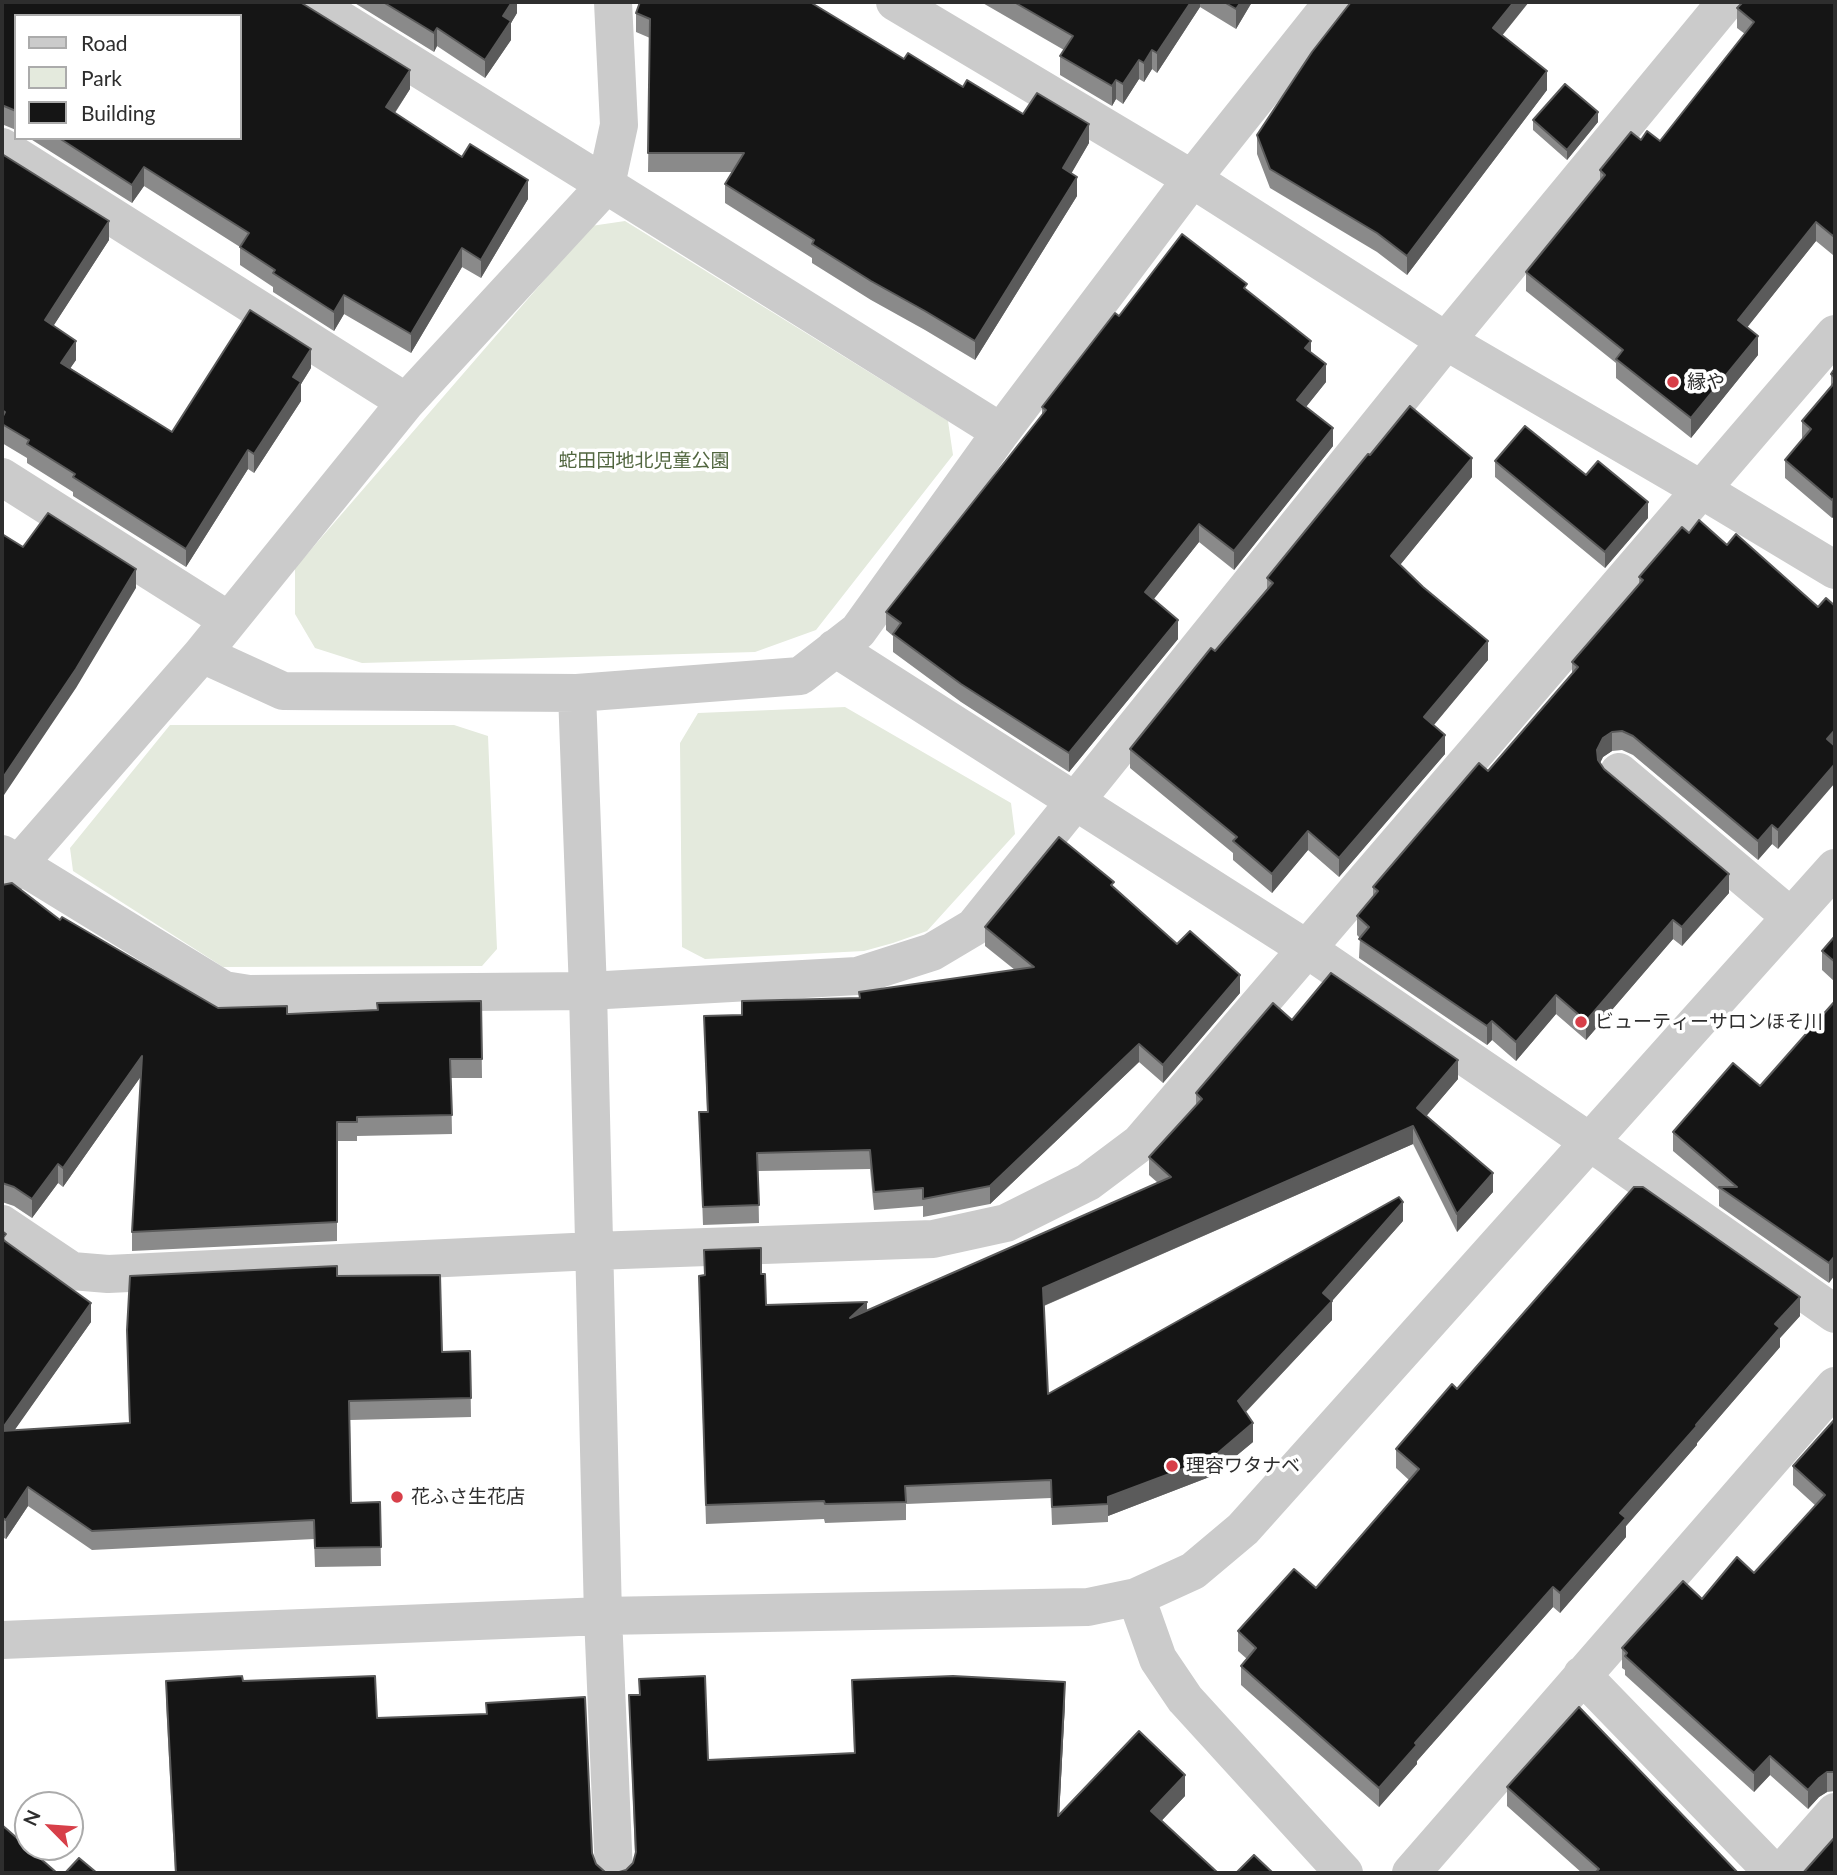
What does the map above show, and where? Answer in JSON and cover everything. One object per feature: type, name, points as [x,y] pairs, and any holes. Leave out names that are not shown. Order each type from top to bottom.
[{"type":"street","points":[[312,2],[1001,432]]},
{"type":"street","points":[[612,2],[619,125],[606,185],[406,402],[202,653],[7,867],[224,990],[249,994],[589,991],[857,976],[932,952],[974,927],[1446,341],[1726,2]]},
{"type":"street","points":[[895,2],[1192,179],[1446,341],[1835,570]]},
{"type":"street","points":[[202,653],[283,691],[577,693],[800,676],[858,631],[1001,432],[1192,179],[1333,2]]},
{"type":"street","points":[[2,147],[406,402]]},
{"type":"street","points":[[2,1224],[72,1271],[108,1274],[594,1251],[933,1239],[1006,1223],[1088,1182],[1140,1143],[1835,334]]},
{"type":"street","points":[[2,477],[228,620]]},
{"type":"street","points":[[835,648],[1307,949],[1590,1142],[1835,1314]]},
{"type":"street","points":[[577,693],[589,991],[603,1616],[614,1873]]},
{"type":"street","points":[[1619,772],[1791,917]]},
{"type":"street","points":[[2,1640],[603,1616],[1088,1607],[1136,1597],[1193,1571],[1243,1529],[1835,868]]},
{"type":"street","points":[[1411,1873],[1835,1386]]},
{"type":"street","points":[[1136,1597],[1158,1659],[1185,1699],[1344,1873]]},
{"type":"street","points":[[1582,1675],[1774,1873]]},
{"type":"street","points":[[1781,1873],[1835,1812]]},
{"type":"green space","name":"蛇田団地北児童公園","points":[[625,221],[948,421],[953,455],[816,630],[755,652],[362,663],[315,648],[295,614],[295,568],[591,226]]},
{"type":"green space","points":[[845,707],[1011,803],[1015,834],[927,931],[893,943],[864,951],[705,959],[682,947],[680,743],[698,713]]},
{"type":"green space","points":[[170,725],[454,725],[488,736],[497,949],[482,966],[223,967],[73,871],[70,848]]},
{"type":"building","points":[[2,2],[300,2],[410,70],[386,107],[462,157],[470,144],[528,180],[481,260],[462,248],[411,334],[344,295],[334,312],[273,273],[275,270],[240,247],[249,233],[144,167],[132,185],[62,140],[242,140],[242,14],[14,14],[14,110],[2,107]]},
{"type":"building","points":[[383,2],[512,2],[503,16],[511,21],[485,60],[437,28],[434,33]]},
{"type":"building","points":[[640,2],[810,2],[904,59],[908,53],[963,87],[967,80],[1023,114],[1037,93],[1089,124],[1063,168],[1077,177],[975,341],[812,244],[814,240],[725,184],[744,153],[648,153],[650,19],[636,13]]},
{"type":"building","points":[[1014,2],[1191,2],[1157,53],[1152,50],[1144,63],[1139,60],[1123,84],[1116,80],[1112,86],[1060,56],[1073,36]]},
{"type":"building","points":[[1224,2],[1241,2],[1236,9]]},
{"type":"building","points":[[1351,2],[1514,2],[1493,28],[1547,71],[1407,256],[1377,233],[1270,169],[1257,135],[1312,52]]},
{"type":"building","points":[[1743,2],[1835,2],[1835,233],[1833,236],[1816,222],[1738,320],[1758,336],[1691,418],[1616,359],[1623,350],[1526,272],[1605,175],[1600,170],[1631,132],[1641,140],[1647,131],[1660,141],[1754,22],[1737,8]]},
{"type":"building","points":[[1565,84],[1598,112],[1567,150],[1533,120]]},
{"type":"building","points":[[2,154],[109,221],[45,320],[76,341],[61,363],[172,432],[250,310],[311,349],[293,377],[301,382],[254,454],[248,450],[186,549],[73,477],[75,474],[27,444],[29,440],[2,424],[5,412],[2,410]]},
{"type":"building","points":[[1182,234],[1247,284],[1244,288],[1311,341],[1305,348],[1326,364],[1297,400],[1333,428],[1234,551],[1199,524],[1145,592],[1178,620],[1069,753],[961,684],[893,634],[901,623],[886,612],[1046,410],[1042,407],[1115,313],[1119,316]]},
{"type":"building","points":[[1835,382],[1835,497],[1832,500],[1785,460],[1811,429],[1802,421]]},
{"type":"building","points":[[1410,406],[1472,458],[1391,556],[1423,587],[1488,641],[1424,717],[1445,735],[1339,858],[1308,831],[1272,874],[1233,841],[1237,837],[1130,749],[1211,648],[1215,651],[1273,583],[1267,578]]},
{"type":"building","points":[[1525,426],[1586,475],[1598,461],[1648,502],[1605,552],[1495,461]]},
{"type":"building","points":[[48,513],[136,569],[76,669],[2,779],[2,534],[23,547]]},
{"type":"building","points":[[1699,520],[1727,545],[1736,534],[1818,607],[1826,598],[1835,606],[1835,730],[1827,739],[1835,746],[1835,764],[1778,830],[1772,825],[1758,841],[1633,736],[1622,731],[1612,732],[1603,738],[1597,750],[1598,760],[1604,769],[1729,874],[1682,927],[1673,920],[1586,1021],[1556,995],[1516,1042],[1492,1021],[1487,1026],[1359,939],[1369,927],[1357,916],[1378,891],[1373,887],[1479,763],[1488,771],[1578,667],[1572,662],[1643,580],[1639,577],[1682,527],[1689,533]]},
{"type":"building","points":[[1059,837],[1114,882],[1111,885],[1177,944],[1190,931],[1240,975],[1163,1065],[1139,1044],[990,1186],[923,1199],[923,1188],[874,1192],[870,1150],[757,1153],[759,1205],[703,1207],[699,1112],[708,1112],[704,1016],[742,1015],[742,1001],[860,998],[859,992],[1034,967],[985,927]]},
{"type":"building","points":[[12,883],[60,920],[62,917],[218,1008],[287,1006],[287,1014],[378,1010],[377,1003],[481,1001],[482,1059],[450,1059],[452,1115],[357,1117],[357,1122],[337,1122],[337,1222],[132,1232],[142,1056],[63,1168],[58,1164],[32,1199],[14,1187],[2,1183],[2,885]]},
{"type":"building","points":[[1835,936],[1835,962],[1822,951]]},
{"type":"building","points":[[1331,973],[1458,1060],[1417,1108],[1493,1173],[1457,1214],[1413,1126],[1043,1288],[1048,1394],[1399,1197],[1403,1202],[1323,1293],[1332,1301],[1238,1401],[1253,1423],[1212,1458],[1108,1497],[1108,1504],[1052,1507],[1051,1480],[905,1486],[906,1502],[825,1504],[824,1501],[706,1505],[699,1276],[705,1275],[704,1250],[761,1248],[761,1274],[765,1274],[766,1305],[867,1302],[850,1318],[1171,1177],[1149,1157],[1202,1099],[1196,1093],[1273,1003],[1292,1020]]},
{"type":"building","points":[[1835,1001],[1835,1256],[1829,1263],[1719,1187],[1737,1187],[1673,1132],[1733,1063],[1760,1086]]},
{"type":"building","points":[[1634,1187],[1643,1187],[1800,1297],[1775,1324],[1780,1328],[1620,1513],[1626,1518],[1560,1593],[1553,1587],[1415,1743],[1417,1745],[1379,1788],[1241,1666],[1256,1648],[1238,1631],[1294,1569],[1316,1588],[1419,1469],[1396,1449],[1452,1384],[1457,1389]]},
{"type":"building","points":[[2,1239],[91,1303],[2,1429]]},
{"type":"building","points":[[337,1266],[337,1276],[440,1275],[442,1352],[470,1351],[471,1398],[349,1401],[351,1503],[380,1502],[381,1547],[315,1548],[314,1520],[92,1531],[28,1487],[6,1520],[2,1518],[2,1431],[130,1423],[127,1330],[130,1276]]},
{"type":"building","points":[[1835,1419],[1835,1772],[1827,1772],[1808,1790],[1770,1756],[1754,1773],[1625,1656],[1627,1653],[1622,1648],[1683,1581],[1702,1599],[1737,1557],[1754,1573],[1825,1495],[1793,1466]]},
{"type":"building","points":[[242,1676],[243,1681],[375,1676],[377,1718],[487,1714],[486,1703],[585,1697],[592,1853],[596,1864],[605,1872],[611,1873],[176,1873],[166,1681]]},
{"type":"building","points":[[705,1676],[708,1760],[855,1753],[852,1680],[953,1676],[1065,1682],[1058,1816],[1139,1731],[1185,1775],[1151,1811],[1218,1873],[616,1873],[626,1870],[633,1863],[636,1852],[629,1695],[640,1695],[639,1679]]},
{"type":"building","points":[[1579,1707],[1738,1873],[1595,1873],[1599,1869],[1507,1787]]},
{"type":"building","points":[[2,1825],[14,1835],[14,1861],[43,1861],[57,1873],[2,1873]]},
{"type":"building","points":[[1835,1837],[1835,1873],[1803,1873]]},
{"type":"building","points":[[1254,1855],[1273,1873],[1236,1873]]},
{"type":"building","points":[[76,1861],[83,1861],[97,1873],[65,1873]]},
{"type":"place","name":"縁や","points":[[1673,382]]},
{"type":"place","name":"ビューティーサロンほそ川","points":[[1581,1022]]},
{"type":"place","name":"理容ワタナベ","points":[[1172,1466]]},
{"type":"place","name":"花ふさ生花店","points":[[397,1497]]}]
